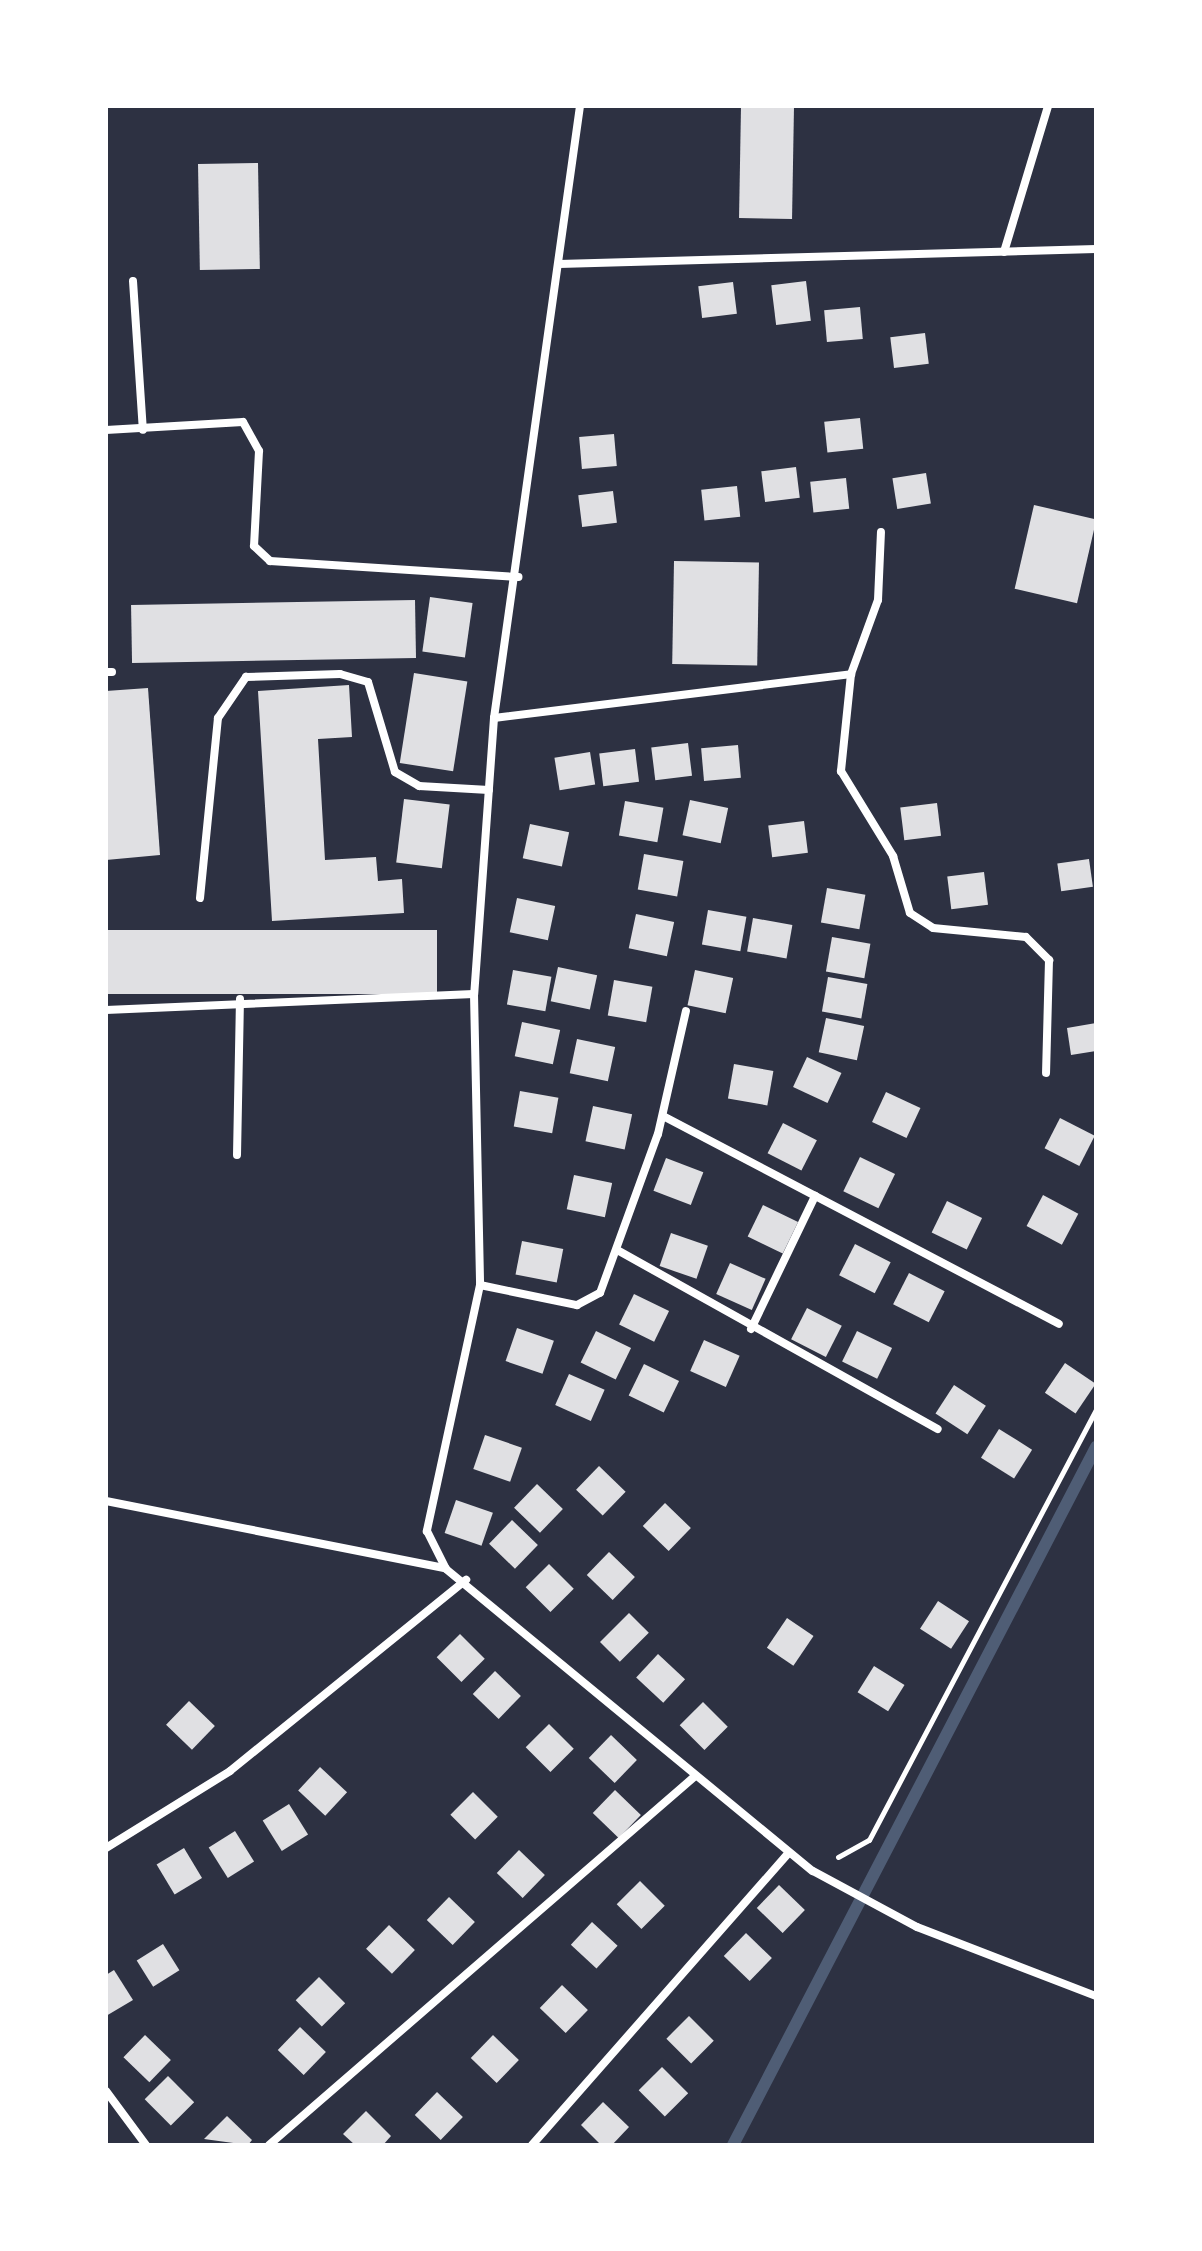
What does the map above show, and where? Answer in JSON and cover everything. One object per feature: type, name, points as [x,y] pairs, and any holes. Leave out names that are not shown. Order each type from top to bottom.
[{"type":"street","points":[[446,1569],[432,1548],[426,1511],[471,1347],[480,1285],[474,994],[494,718],[518,577],[580,106]]},
{"type":"street","points":[[1004,252],[1048,106]]},
{"type":"street","points":[[559,264],[1096,249]]},
{"type":"street","points":[[133,281],[143,430]]},
{"type":"street","points":[[106,430],[143,430],[230,420],[255,432],[254,546],[270,561],[518,577]]},
{"type":"street","points":[[881,532],[878,600],[851,674],[841,771],[893,856],[910,913],[933,928],[1026,937],[1049,960],[1046,1073]]},
{"type":"street","points":[[200,898],[218,718],[246,677],[340,674],[368,682],[395,772],[450,792],[489,790]]},
{"type":"street","points":[[494,718],[851,674]]},
{"type":"street","points":[[106,1010],[240,999],[474,994]]},
{"type":"street","points":[[237,1155],[240,999]]},
{"type":"street","points":[[480,1285],[589,1302],[619,1251],[663,1116],[686,1011]]},
{"type":"street","points":[[663,1116],[1059,1324]]},
{"type":"street","points":[[751,1329],[815,1196]]},
{"type":"street","points":[[619,1251],[751,1329],[938,1429]]},
{"type":"street","points":[[106,1501],[446,1569],[466,1580],[694,1777],[813,1871],[883,1909],[1096,1996]]},
{"type":"street","points":[[106,1848],[230,1771],[466,1580]]},
{"type":"street","points":[[269,2145],[694,1777]]},
{"type":"street","points":[[532,2145],[788,1854]]},
{"type":"street","points":[[106,2091],[146,2145]]},
{"type":"path","points":[[813,1871],[869,1840],[1096,1409]]},
{"type":"building","points":[[741,106],[794,107],[792,219],[739,218]]},
{"type":"building","points":[[258,163],[260,269],[200,270],[198,164]]},
{"type":"building","points":[[806,281],[811,321],[776,325],[771,285]]},
{"type":"building","points":[[733,282],[737,314],[702,318],[698,286]]},
{"type":"building","points":[[860,307],[863,339],[827,342],[824,310]]},
{"type":"building","points":[[925,333],[929,364],[894,368],[890,337]]},
{"type":"building","points":[[860,418],[863,449],[827,453],[824,422]]},
{"type":"building","points":[[614,434],[617,466],[582,469],[579,437]]},
{"type":"building","points":[[796,467],[800,498],[765,502],[761,471]]},
{"type":"building","points":[[926,473],[931,504],[897,509],[892,478]]},
{"type":"building","points":[[846,478],[849,509],[813,513],[810,482]]},
{"type":"building","points":[[737,486],[740,517],[704,521],[701,490]]},
{"type":"building","points":[[613,491],[617,523],[582,527],[578,495]]},
{"type":"building","points":[[1034,505],[1096,519],[1077,603],[1015,589]]},
{"type":"building","points":[[674,561],[759,562],[757,665],[672,664]]},
{"type":"building","points":[[430,597],[473,603],[465,657],[422,651]]},
{"type":"building","points":[[415,600],[416,658],[132,663],[131,605]]},
{"type":"building","points":[[414,673],[467,681],[453,771],[400,763]]},
{"type":"building","points":[[349,685],[352,737],[318,739],[325,860],[376,857],[378,881],[402,879],[404,913],[272,921],[258,691]]},
{"type":"building","points":[[148,688],[160,855],[106,860],[106,691]]},
{"type":"building","points":[[688,743],[692,776],[655,780],[651,748]]},
{"type":"building","points":[[738,745],[741,778],[704,781],[701,748]]},
{"type":"building","points":[[635,749],[639,782],[603,786],[599,753]]},
{"type":"building","points":[[590,752],[595,785],[560,790],[554,758]]},
{"type":"building","points":[[404,799],[450,805],[442,868],[396,863]]},
{"type":"building","points":[[690,800],[728,808],[721,843],[683,835]]},
{"type":"building","points":[[625,801],[663,808],[657,842],[619,835]]},
{"type":"building","points":[[937,803],[941,836],[904,840],[900,808]]},
{"type":"building","points":[[804,821],[808,853],[772,857],[768,825]]},
{"type":"building","points":[[530,824],[569,832],[562,867],[523,858]]},
{"type":"building","points":[[644,854],[683,861],[677,896],[638,889]]},
{"type":"building","points":[[1089,859],[1093,887],[1061,891],[1057,863]]},
{"type":"building","points":[[984,872],[988,905],[951,909],[947,877]]},
{"type":"building","points":[[827,888],[865,895],[859,929],[821,922]]},
{"type":"building","points":[[517,898],[555,906],[548,940],[510,932]]},
{"type":"building","points":[[708,910],[746,917],[740,951],[702,944]]},
{"type":"building","points":[[636,914],[674,922],[667,956],[629,948]]},
{"type":"building","points":[[753,918],[792,925],[786,958],[747,951]]},
{"type":"building","points":[[106,930],[437,930],[437,994],[106,994]]},
{"type":"building","points":[[832,937],[870,944],[864,978],[826,971]]},
{"type":"building","points":[[558,967],[597,975],[590,1010],[551,1001]]},
{"type":"building","points":[[513,970],[551,977],[545,1011],[507,1004]]},
{"type":"building","points":[[695,970],[733,978],[726,1013],[688,1005]]},
{"type":"building","points":[[828,977],[867,984],[861,1018],[822,1011]]},
{"type":"building","points":[[614,980],[652,987],[646,1022],[608,1015]]},
{"type":"building","points":[[826,1018],[864,1026],[857,1060],[819,1052]]},
{"type":"building","points":[[522,1022],[560,1030],[553,1064],[515,1056]]},
{"type":"building","points":[[1096,1023],[1096,1051],[1071,1055],[1067,1028]]},
{"type":"building","points":[[577,1039],[615,1047],[608,1081],[570,1073]]},
{"type":"building","points":[[807,1057],[841,1073],[827,1103],[793,1087]]},
{"type":"building","points":[[734,1064],[773,1071],[767,1105],[728,1098]]},
{"type":"building","points":[[520,1091],[558,1098],[552,1133],[514,1126]]},
{"type":"building","points":[[886,1092],[920,1108],[906,1138],[872,1122]]},
{"type":"building","points":[[593,1106],[632,1114],[625,1150],[586,1141]]},
{"type":"building","points":[[1060,1118],[1095,1136],[1079,1166],[1045,1148]]},
{"type":"building","points":[[783,1123],[817,1140],[801,1171],[768,1153]]},
{"type":"building","points":[[860,1157],[895,1174],[878,1208],[843,1191]]},
{"type":"building","points":[[666,1158],[703,1172],[691,1205],[653,1191]]},
{"type":"building","points":[[574,1175],[612,1183],[605,1217],[567,1209]]},
{"type":"building","points":[[1043,1195],[1078,1214],[1062,1245],[1027,1226]]},
{"type":"building","points":[[947,1201],[982,1218],[967,1250],[932,1232]]},
{"type":"building","points":[[763,1205],[798,1222],[783,1254],[748,1236]]},
{"type":"building","points":[[671,1233],[708,1246],[696,1279],[660,1266]]},
{"type":"building","points":[[522,1241],[563,1249],[557,1282],[516,1274]]},
{"type":"building","points":[[855,1244],[891,1262],[875,1293],[839,1275]]},
{"type":"building","points":[[730,1263],[766,1279],[752,1310],[716,1294]]},
{"type":"building","points":[[909,1273],[945,1291],[929,1322],[893,1304]]},
{"type":"building","points":[[634,1294],[669,1311],[654,1342],[619,1325]]},
{"type":"building","points":[[807,1308],[842,1326],[826,1357],[791,1339]]},
{"type":"building","points":[[517,1328],[554,1341],[542,1374],[506,1361]]},
{"type":"building","points":[[596,1331],[631,1348],[616,1380],[581,1362]]},
{"type":"building","points":[[857,1331],[892,1348],[877,1379],[842,1362]]},
{"type":"building","points":[[704,1340],[740,1356],[726,1387],[690,1371]]},
{"type":"building","points":[[1065,1363],[1096,1384],[1076,1414],[1045,1393]]},
{"type":"building","points":[[644,1364],[679,1381],[664,1413],[629,1395]]},
{"type":"building","points":[[569,1374],[605,1390],[591,1421],[555,1405]]},
{"type":"building","points":[[954,1385],[986,1406],[967,1434],[935,1414]]},
{"type":"building","points":[[999,1429],[1032,1450],[1014,1479],[981,1458]]},
{"type":"building","points":[[485,1435],[522,1448],[510,1482],[473,1469]]},
{"type":"building","points":[[599,1466],[626,1492],[603,1515],[576,1490]]},
{"type":"building","points":[[537,1484],[563,1509],[540,1533],[514,1508]]},
{"type":"building","points":[[456,1500],[493,1513],[481,1546],[445,1533]]},
{"type":"building","points":[[665,1503],[691,1528],[669,1551],[643,1526]]},
{"type":"building","points":[[512,1520],[538,1545],[515,1569],[489,1544]]},
{"type":"building","points":[[609,1552],[635,1577],[613,1600],[587,1575]]},
{"type":"building","points":[[549,1564],[574,1589],[550,1612],[526,1587]]},
{"type":"building","points":[[938,1601],[969,1621],[951,1649],[920,1629]]},
{"type":"building","points":[[629,1613],[649,1633],[620,1662],[600,1642]]},
{"type":"building","points":[[787,1618],[814,1636],[793,1666],[767,1648]]},
{"type":"building","points":[[460,1634],[485,1659],[461,1682],[437,1657]]},
{"type":"building","points":[[658,1654],[685,1679],[663,1703],[636,1677]]},
{"type":"building","points":[[874,1666],[905,1685],[888,1711],[858,1692]]},
{"type":"building","points":[[495,1671],[521,1696],[499,1719],[473,1694]]},
{"type":"building","points":[[189,1701],[215,1726],[192,1750],[166,1725]]},
{"type":"building","points":[[703,1702],[728,1727],[704,1750],[680,1725]]},
{"type":"building","points":[[549,1724],[574,1749],[550,1772],[526,1747]]},
{"type":"building","points":[[611,1735],[637,1760],[615,1783],[589,1758]]},
{"type":"building","points":[[320,1767],[347,1792],[325,1816],[298,1790]]},
{"type":"building","points":[[615,1790],[641,1815],[619,1838],[593,1813]]},
{"type":"building","points":[[473,1792],[498,1817],[475,1839],[450,1815]]},
{"type":"building","points":[[289,1804],[308,1835],[282,1851],[263,1820]]},
{"type":"building","points":[[235,1831],[254,1862],[228,1878],[209,1847]]},
{"type":"building","points":[[184,1848],[202,1878],[175,1894],[157,1864]]},
{"type":"building","points":[[519,1850],[545,1875],[523,1898],[497,1873]]},
{"type":"building","points":[[640,1881],[665,1906],[641,1929],[617,1904]]},
{"type":"building","points":[[779,1885],[805,1910],[783,1933],[757,1908]]},
{"type":"building","points":[[449,1897],[475,1922],[453,1945],[427,1920]]},
{"type":"building","points":[[592,1922],[618,1946],[596,1969],[571,1945]]},
{"type":"building","points":[[389,1925],[415,1950],[392,1974],[366,1949]]},
{"type":"building","points":[[746,1933],[772,1958],[750,1981],[724,1956]]},
{"type":"building","points":[[163,1944],[179,1970],[153,1987],[137,1960]]},
{"type":"building","points":[[114,1970],[133,2000],[106,2016],[106,1975]]},
{"type":"building","points":[[319,1977],[345,2003],[322,2026],[296,2000]]},
{"type":"building","points":[[562,1985],[588,2010],[566,2033],[540,2008]]},
{"type":"building","points":[[689,2016],[714,2041],[691,2063],[666,2039]]},
{"type":"building","points":[[300,2027],[326,2052],[304,2075],[278,2050]]},
{"type":"building","points":[[145,2035],[171,2060],[149,2082],[123,2057]]},
{"type":"building","points":[[493,2035],[519,2060],[497,2083],[471,2058]]},
{"type":"building","points":[[662,2067],[688,2093],[665,2116],[639,2090]]},
{"type":"building","points":[[168,2076],[194,2102],[171,2125],[145,2099]]},
{"type":"building","points":[[437,2092],[463,2117],[441,2140],[415,2115]]},
{"type":"building","points":[[603,2102],[629,2127],[612,2145],[601,2145],[581,2125]]},
{"type":"building","points":[[366,2111],[391,2136],[383,2145],[355,2145],[343,2134]]},
{"type":"building","points":[[227,2116],[252,2140],[248,2145],[204,2139]]},
{"type":"waterway","points":[[733,2145],[1096,1447]]}]
